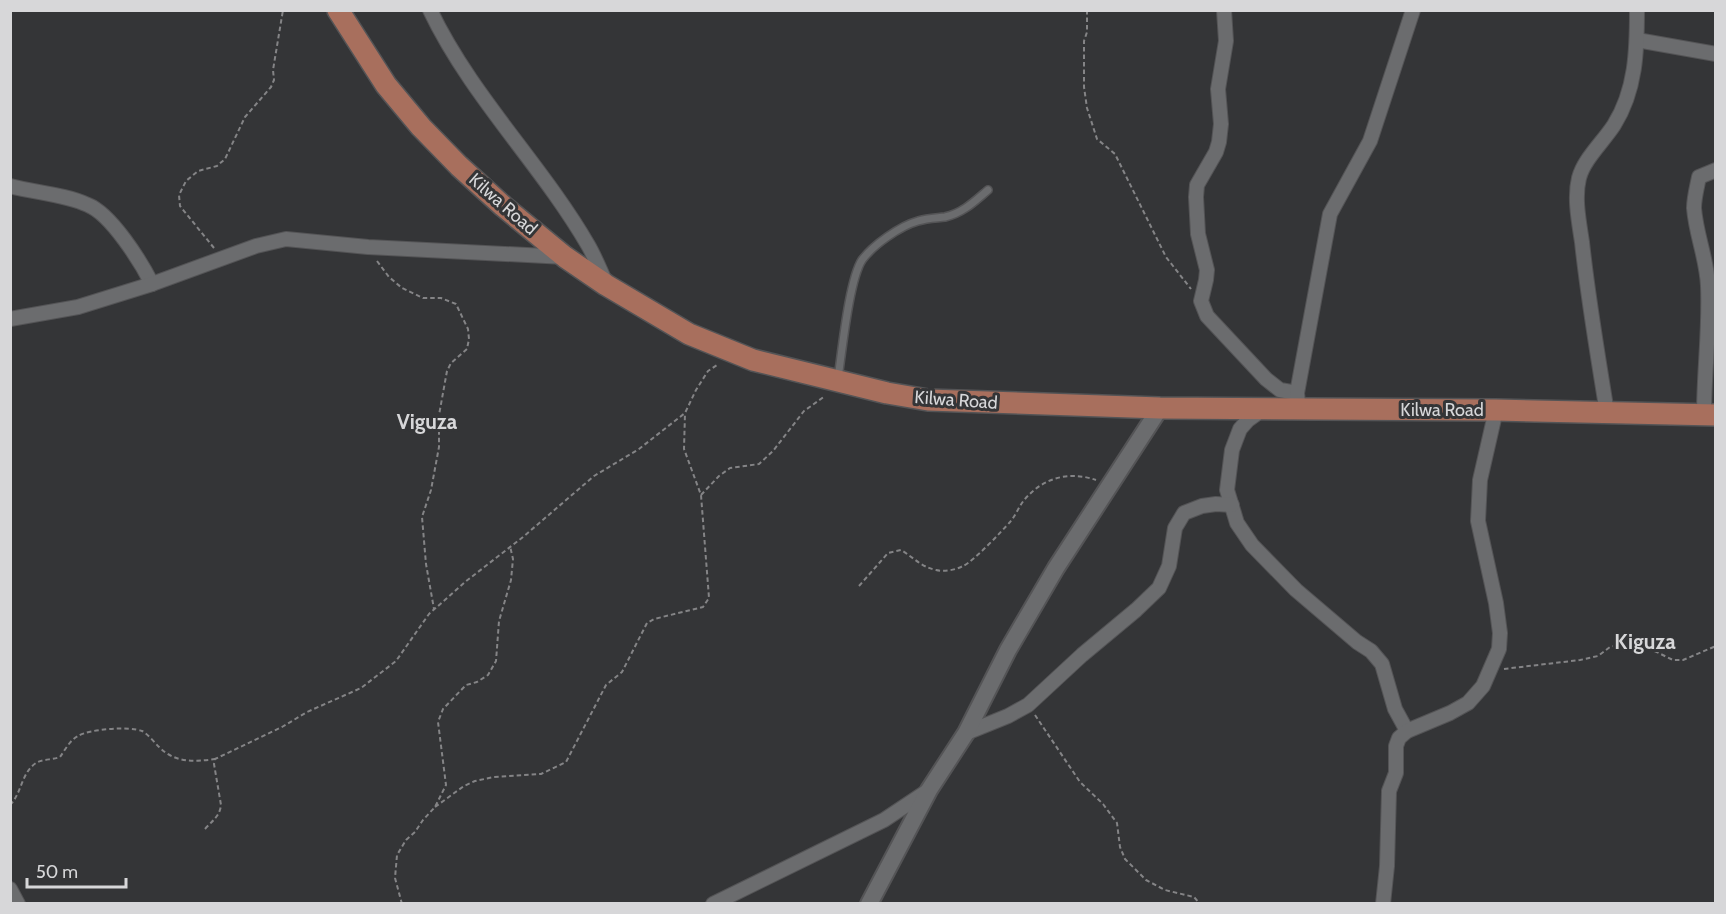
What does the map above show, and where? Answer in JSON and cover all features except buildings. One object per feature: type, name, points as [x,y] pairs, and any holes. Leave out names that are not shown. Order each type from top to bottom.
[{"type":"highway","name":"Kilwa Road","points":[[338,10],[386,85],[421,127],[503,206],[565,257],[606,285],[689,334],[753,360],[887,393],[928,400],[1262,410],[1298,401],[1496,410],[1710,415]]},
{"type":"street","points":[[430,10],[440,33],[589,246],[606,285]]},
{"type":"street","points":[[1224,10],[1226,40],[1218,89],[1221,124],[1219,142],[1216,152],[1197,185],[1196,197],[1198,234],[1207,270],[1201,300],[1207,316],[1266,379],[1298,401],[1330,214],[1370,141],[1413,10]]},
{"type":"street","points":[[1607,413],[1585,267],[1577,190],[1579,177],[1584,167],[1614,125],[1626,102],[1632,83],[1637,40],[1637,10]]},
{"type":"street","points":[[1637,40],[1716,54]]},
{"type":"street","points":[[1710,415],[1704,381],[1709,338],[1708,284],[1706,260],[1694,208],[1700,177],[1716,170]]},
{"type":"street","points":[[10,186],[76,201],[97,210],[125,239],[152,284]]},
{"type":"street","points":[[10,319],[78,308],[256,246],[286,239],[368,247],[565,257]]},
{"type":"street","points":[[869,903],[929,790],[966,733],[1008,650],[1056,568],[1160,408]]},
{"type":"street","points":[[1262,410],[1240,429],[1232,450],[1227,490],[1237,523],[1252,545],[1296,590],[1357,642],[1371,651],[1382,664],[1395,708],[1407,732]]},
{"type":"street","points":[[1383,903],[1387,866],[1389,791],[1396,772],[1396,746],[1399,738],[1468,703],[1483,686],[1499,649],[1500,633],[1496,603],[1478,521],[1480,480],[1496,410]]},
{"type":"street","points":[[966,733],[1028,705],[1082,654],[1159,588],[1170,566],[1175,528],[1184,513],[1202,506],[1232,505]]},
{"type":"street","points":[[713,903],[884,820],[929,790]]},
{"type":"street","points":[[10,889],[18,903]]},
{"type":"lane","points":[[838,380],[854,287],[861,262],[876,244],[905,227],[918,221],[948,216],[965,210],[988,190]]},
{"type":"path","points":[[223,258],[186,215],[180,206],[178,195],[186,181],[198,171],[218,166],[225,159],[245,117],[271,87],[274,80],[273,70],[283,10]]},
{"type":"path","points":[[1087,10],[1084,87],[1087,108],[1097,139],[1115,154],[1166,257],[1201,300]]},
{"type":"path","points":[[368,247],[388,277],[402,288],[423,298],[441,298],[456,304],[468,329],[467,349],[451,363],[444,386],[439,415],[439,447],[431,490],[422,517],[426,564],[434,609]]},
{"type":"path","points":[[402,903],[395,878],[397,855],[406,840],[416,832],[435,807],[464,786],[475,781],[494,777],[541,774],[566,762],[606,685],[622,672],[647,623],[654,619],[704,607],[709,598],[701,495],[684,449],[685,412],[708,371],[734,353]]},
{"type":"path","points":[[701,495],[718,476],[730,468],[759,464],[773,451],[804,411],[822,399],[838,380]]},
{"type":"path","points":[[10,805],[16,800],[30,768],[38,762],[60,757],[72,740],[80,735],[104,730],[135,729],[145,732],[164,752],[173,756],[191,762],[215,759],[282,727],[307,712],[361,688],[396,661],[434,609],[594,476],[639,448],[685,412]]},
{"type":"path","points":[[859,586],[888,554],[901,550],[917,563],[936,570],[951,571],[965,566],[1010,521],[1026,498],[1044,483],[1074,475],[1110,485]]},
{"type":"path","points":[[435,807],[446,785],[438,722],[443,709],[452,699],[466,685],[477,682],[488,675],[496,661],[499,621],[511,580],[513,559],[510,546]]},
{"type":"path","points":[[1490,671],[1580,660],[1598,656],[1610,647],[1634,641],[1673,660],[1683,660],[1716,646]]},
{"type":"path","points":[[1028,705],[1080,782],[1104,804],[1117,823],[1120,847],[1125,859],[1146,880],[1165,890],[1194,897],[1200,903]]},
{"type":"path","points":[[205,829],[220,812],[221,805],[215,759]]},
{"type":"district","name":"Viguza","points":[[427,421]]},
{"type":"district","name":"Kiguza","points":[[1645,641]]}]
